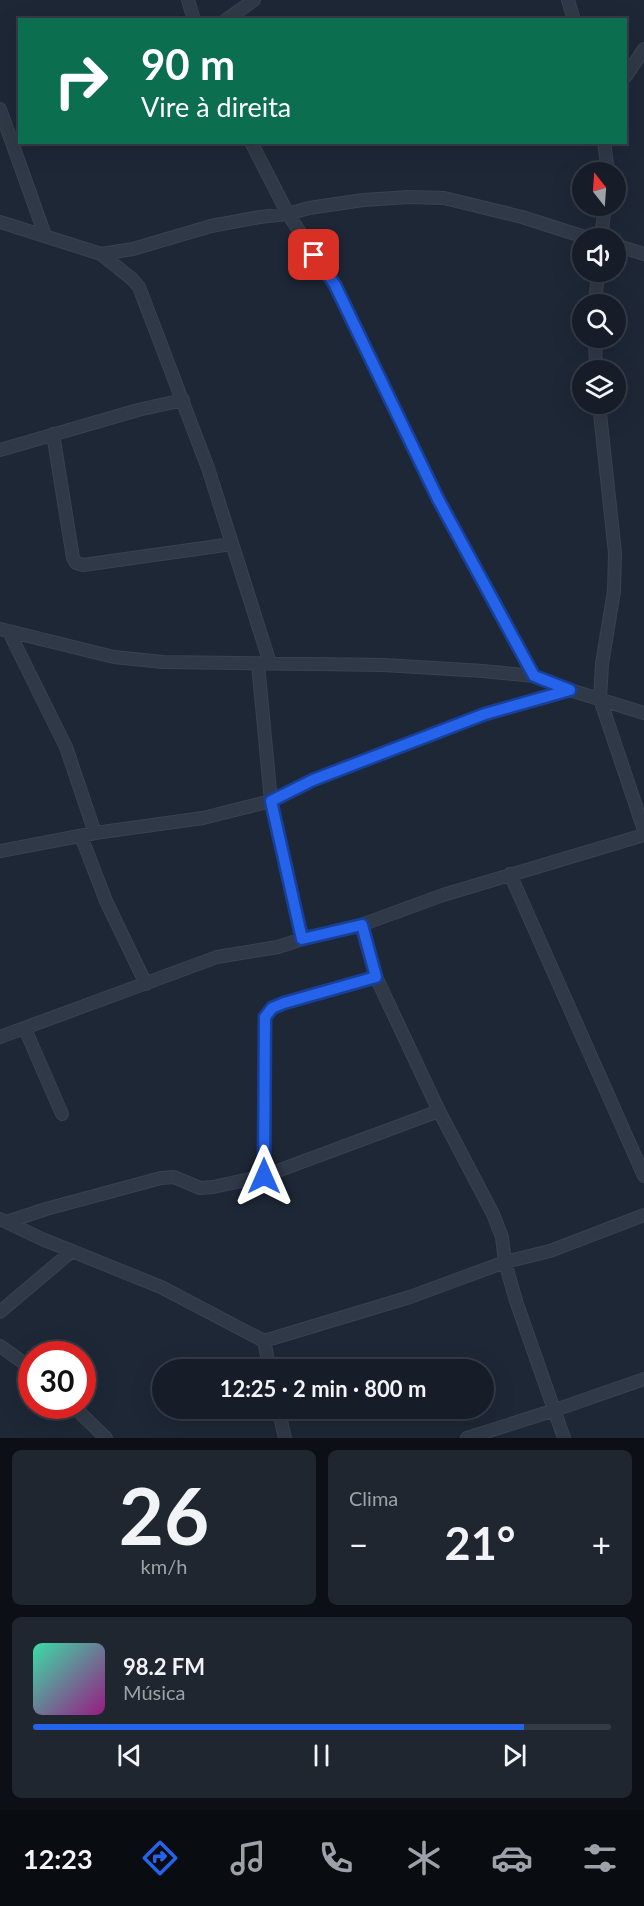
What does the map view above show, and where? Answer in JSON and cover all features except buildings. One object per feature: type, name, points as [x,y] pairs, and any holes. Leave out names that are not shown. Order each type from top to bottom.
[{"type":"street","points":[[188,0],[193,18]]},
{"type":"street","points":[[229,18],[254,0]]},
{"type":"street","points":[[568,0],[573,18]]},
{"type":"street","points":[[627,74],[644,49]]},
{"type":"street","points":[[0,109],[45,236]]},
{"type":"street","points":[[252,144],[288,214],[335,285],[438,499],[534,676]]},
{"type":"street","points":[[604,144],[607,162]]},
{"type":"street","points":[[101,254],[133,249],[211,226],[363,200],[409,197],[444,198],[522,217],[572,233]]},
{"type":"street","points":[[0,222],[101,254],[139,287],[208,468],[232,544],[264,663],[271,801],[302,939]]},
{"type":"street","points":[[626,248],[644,254]]},
{"type":"street","points":[[0,450],[138,410],[183,400]]},
{"type":"street","points":[[0,1037],[217,957],[278,947],[362,925],[443,895],[644,832],[600,699],[602,664],[614,591],[615,553],[600,414]]},
{"type":"street","points":[[53,434],[72,558],[76,562],[83,565],[232,544]]},
{"type":"street","points":[[5,631],[114,657],[163,662],[384,665],[534,676],[644,713]]},
{"type":"street","points":[[5,631],[66,747],[95,833]]},
{"type":"street","points":[[0,850],[95,833],[203,818],[271,801],[313,780],[485,714],[570,690]]},
{"type":"street","points":[[81,836],[106,901],[146,984]]},
{"type":"street","points":[[510,874],[644,1176]]},
{"type":"street","points":[[362,925],[376,977],[439,1111],[493,1214],[502,1237],[505,1262],[516,1301],[564,1438]]},
{"type":"street","points":[[264,1176],[265,1017],[272,1008],[284,1003],[376,977]]},
{"type":"street","points":[[25,1029],[62,1114]]},
{"type":"street","points":[[4,1220],[161,1178],[174,1177],[200,1188],[264,1176],[439,1111]]},
{"type":"street","points":[[4,1220],[72,1251],[161,1287],[264,1341],[410,1297],[505,1262],[550,1251],[644,1215]]},
{"type":"street","points":[[0,1312],[72,1251]]},
{"type":"street","points":[[264,1341],[268,1359]]},
{"type":"street","points":[[0,1346],[18,1359]]},
{"type":"street","points":[[467,1438],[644,1379]]},
{"type":"street","points":[[86,1419],[105,1438]]},
{"type":"street","points":[[281,1419],[285,1438]]},
{"type":"route","points":[[264,1176],[265,1017],[272,1008],[284,1003],[376,977],[362,925],[302,939],[271,801],[313,780],[485,714],[570,690],[534,676],[438,499],[335,285],[314,255]]}]
